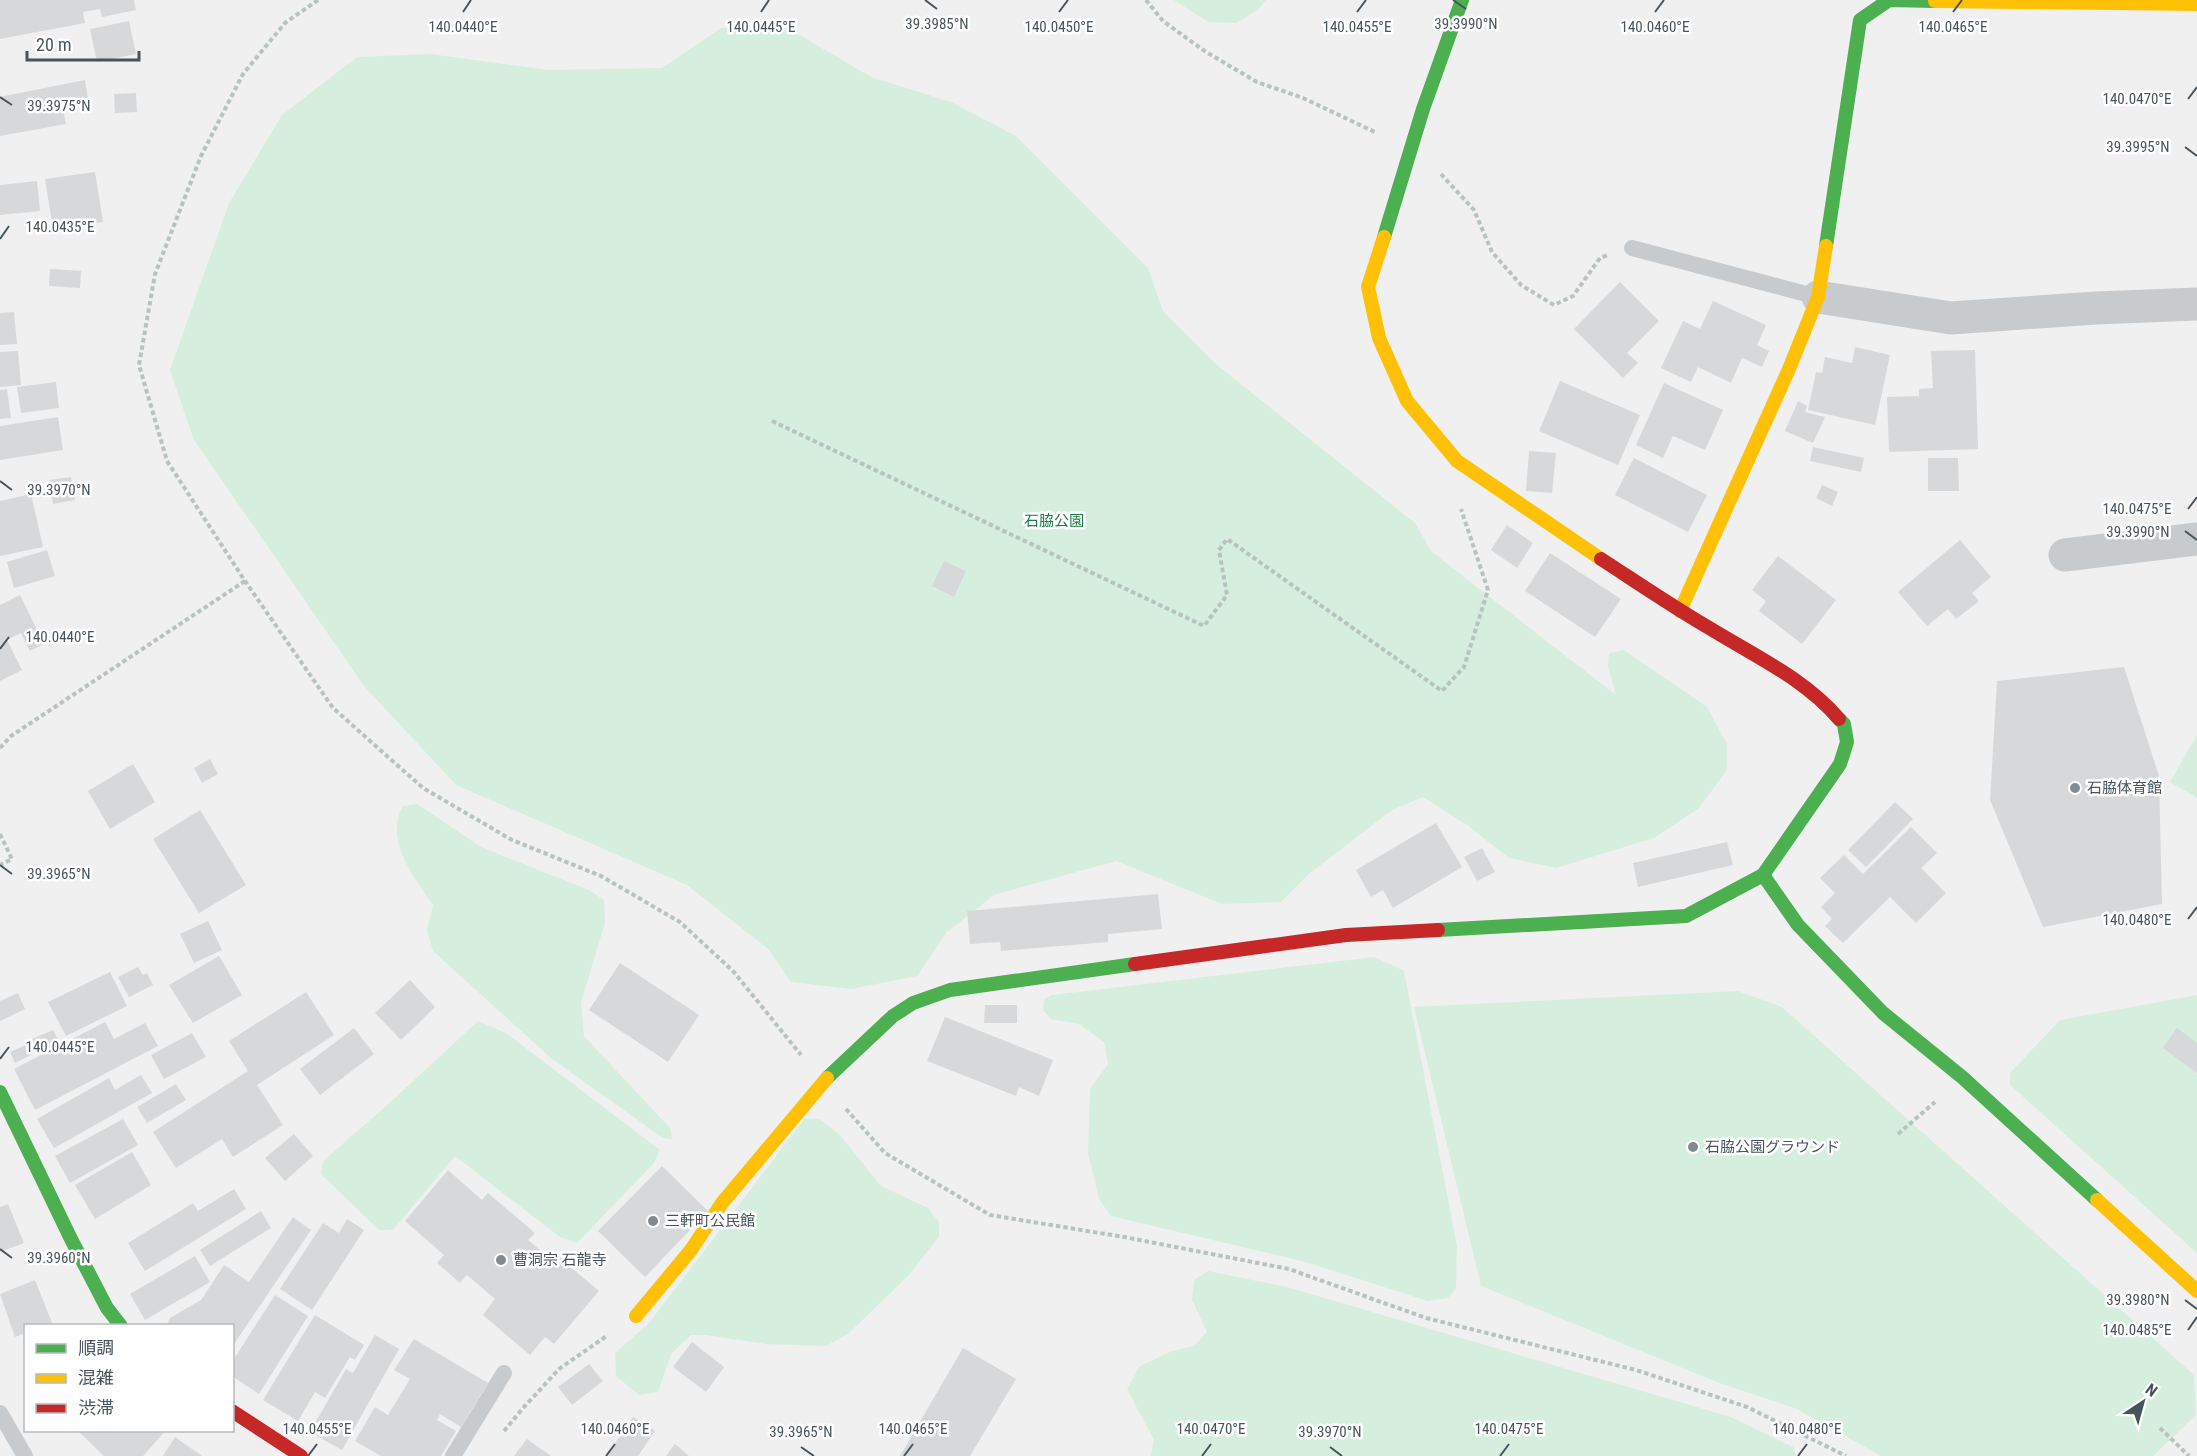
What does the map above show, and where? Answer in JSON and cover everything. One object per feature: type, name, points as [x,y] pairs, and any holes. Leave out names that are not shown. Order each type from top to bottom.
[{"type":"street","points":[[636,1316],[691,1250],[722,1203],[823,1082],[893,1016],[913,1003],[950,990],[1346,935],[1686,916],[1763,875],[1840,764],[1847,742],[1844,724],[1826,703],[1794,680],[1578,544],[1457,461],[1407,401],[1379,338],[1368,287],[1423,109],[1462,0]]},
{"type":"street","points":[[1680,610],[1790,369],[1818,297],[1860,20],[1889,0],[2197,4]]},
{"type":"street","points":[[1818,297],[1951,318],[2197,304]]},
{"type":"street","points":[[2065,555],[2197,539]]},
{"type":"street","points":[[1763,875],[1798,925],[1882,1012],[1962,1077],[2197,1291]]},
{"type":"street","points":[[0,1092],[71,1239],[107,1308],[119,1324]]},
{"type":"street","points":[[234,1412],[301,1456]]},
{"type":"lane","points":[[1632,248],[1818,297]]},
{"type":"lane","points":[[453,1456],[504,1373]]},
{"type":"lane","points":[[0,1413],[25,1456]]},
{"type":"path","points":[[318,0],[285,23],[243,74],[201,156],[155,274],[139,365],[167,461],[245,581],[333,708],[423,788],[512,840],[601,876],[680,922],[733,971],[885,1154],[990,1215],[1124,1237],[1289,1269],[1426,1318],[1636,1370],[1747,1407],[1846,1456]]},
{"type":"path","points":[[772,421],[1204,626],[1227,595],[1220,550],[1227,539],[1442,691],[1464,667],[1488,590],[1461,508],[1457,461]]},
{"type":"path","points":[[0,748],[11,736],[245,581]]},
{"type":"path","points":[[0,834],[12,860],[0,865]]},
{"type":"path","points":[[1898,1134],[1962,1077]]},
{"type":"path","points":[[497,1440],[559,1370],[636,1316]]},
{"type":"path","points":[[2160,1428],[2189,1456]]},
{"type":"green space","points":[[1174,0],[1266,0],[1258,10],[1236,23],[1208,22]]},
{"type":"green space","name":"石脇公園","points":[[721,28],[793,31],[871,77],[951,102],[1016,136],[1148,268],[1163,311],[1217,365],[1415,523],[1432,552],[1616,695],[1608,666],[1609,653],[1624,650],[1707,707],[1727,744],[1727,770],[1699,808],[1654,838],[1556,868],[1509,858],[1467,825],[1423,797],[1392,810],[1309,874],[1281,902],[1222,904],[1116,861],[994,895],[947,932],[917,976],[851,989],[791,982],[768,949],[687,885],[456,785],[364,686],[194,440],[170,370],[229,203],[282,115],[357,57],[430,54],[549,70],[662,68]]},
{"type":"green space","points":[[2197,735],[2197,798],[2170,782]]},
{"type":"green space","points":[[417,804],[481,847],[589,890],[604,900],[605,923],[581,1003],[584,1036],[670,1128],[672,1139],[663,1138],[552,1059],[433,951],[427,930],[433,905],[410,871],[399,845],[397,832],[398,819],[403,806]]},
{"type":"green space","points":[[1375,957],[1404,971],[1457,1246],[1456,1288],[1448,1298],[1428,1301],[1302,1261],[1111,1216],[1099,1199],[1088,1153],[1090,1089],[1108,1064],[1104,1042],[1079,1024],[1051,1019],[1043,1010],[1044,999],[1052,995]]},
{"type":"green space","name":"石脇公園グラウンド","points":[[1738,991],[1782,1007],[2194,1375],[2196,1415],[2153,1456],[1881,1456],[1797,1409],[1722,1384],[1481,1286],[1414,1007]]},
{"type":"green space","points":[[2197,995],[2197,1253],[2010,1085],[2010,1073],[2060,1020]]},
{"type":"green space","points":[[478,1021],[506,1033],[660,1150],[654,1163],[577,1243],[560,1237],[455,1156],[393,1230],[379,1230],[321,1174],[323,1161]]},
{"type":"green space","points":[[805,1118],[819,1119],[839,1134],[881,1186],[928,1208],[939,1222],[939,1237],[908,1276],[848,1334],[826,1346],[765,1344],[706,1335],[691,1335],[671,1354],[658,1392],[639,1395],[616,1376],[615,1353],[649,1323]]},
{"type":"green space","points":[[1208,1271],[1287,1287],[1731,1417],[1793,1447],[1796,1456],[1151,1456],[1154,1440],[1127,1389],[1140,1366],[1172,1351],[1194,1346],[1207,1332],[1192,1300],[1194,1280]]},
{"type":"building","points":[[0,0],[134,0],[136,10],[102,17],[100,9],[83,12],[85,23],[0,39]]},
{"type":"building","points":[[129,21],[136,54],[97,62],[90,29]]},
{"type":"building","points":[[85,80],[89,105],[63,110],[66,124],[0,136],[0,97]]},
{"type":"building","points":[[136,93],[137,112],[115,113],[114,94]]},
{"type":"building","points":[[95,172],[103,222],[53,229],[45,179]]},
{"type":"building","points":[[37,181],[40,211],[0,215],[0,185]]},
{"type":"building","points":[[50,269],[81,271],[80,288],[49,286]]},
{"type":"building","points":[[1620,282],[1659,321],[1627,353],[1638,363],[1623,378],[1574,329]]},
{"type":"building","points":[[1713,301],[1766,325],[1757,345],[1769,351],[1762,367],[1742,358],[1731,383],[1698,367],[1691,382],[1661,368],[1683,321],[1700,329]]},
{"type":"building","points":[[14,312],[17,344],[0,345],[0,313]]},
{"type":"building","points":[[1855,347],[1890,355],[1875,425],[1808,410],[1816,372],[1822,373],[1825,357],[1852,363]]},
{"type":"building","points":[[1975,350],[1978,449],[1889,452],[1887,397],[1919,396],[1919,389],[1933,388],[1931,351]]},
{"type":"building","points":[[18,351],[21,385],[0,387],[0,352]]},
{"type":"building","points":[[1560,381],[1640,415],[1618,465],[1539,431]]},
{"type":"building","points":[[56,382],[59,408],[21,413],[17,387]]},
{"type":"building","points":[[1664,383],[1723,410],[1705,450],[1673,436],[1663,458],[1636,445]]},
{"type":"building","points":[[7,389],[11,418],[0,419],[0,390]]},
{"type":"building","points":[[1798,401],[1807,406],[1805,412],[1825,417],[1813,443],[1785,431]]},
{"type":"building","points":[[58,417],[63,450],[0,460],[0,426]]},
{"type":"building","points":[[1813,447],[1864,458],[1861,472],[1810,461]]},
{"type":"building","points":[[1529,451],[1556,453],[1552,493],[1526,491]]},
{"type":"building","points":[[1634,458],[1707,495],[1688,532],[1615,495]]},
{"type":"building","points":[[1928,458],[1958,458],[1959,491],[1928,491]]},
{"type":"building","points":[[71,477],[75,500],[53,504],[49,480]]},
{"type":"building","points":[[1822,485],[1838,492],[1832,506],[1816,498]]},
{"type":"building","points":[[31,494],[43,547],[0,556],[0,501]]},
{"type":"building","points":[[1507,525],[1533,543],[1517,568],[1491,550]]},
{"type":"building","points":[[1960,540],[1991,577],[1972,593],[1979,601],[1956,619],[1948,609],[1927,626],[1898,592]]},
{"type":"building","points":[[47,550],[55,576],[14,588],[7,562]]},
{"type":"building","points":[[1550,553],[1621,599],[1595,637],[1525,591]]},
{"type":"building","points":[[1778,556],[1836,600],[1802,644],[1759,611],[1766,601],[1752,590]]},
{"type":"building","points":[[944,561],[966,571],[954,597],[932,586]]},
{"type":"building","points":[[20,595],[44,644],[30,651],[21,633],[7,640],[22,670],[0,681],[0,605]]},
{"type":"building","name":"石脇体育館","points":[[2124,667],[2159,776],[2162,904],[2043,927],[1990,800],[1997,681]]},
{"type":"building","points":[[210,759],[218,774],[202,783],[194,768]]},
{"type":"building","points":[[133,764],[155,802],[110,829],[88,791]]},
{"type":"building","points":[[1895,802],[1913,819],[1866,867],[1848,850]]},
{"type":"building","points":[[200,810],[246,885],[199,913],[153,839]]},
{"type":"building","points":[[1436,823],[1462,867],[1393,908],[1383,890],[1371,897],[1356,870]]},
{"type":"building","points":[[1911,827],[1937,853],[1921,868],[1946,893],[1916,923],[1890,897],[1843,943],[1825,926],[1832,919],[1821,907],[1835,893],[1820,878],[1844,855],[1863,874]]},
{"type":"building","points":[[1727,842],[1733,865],[1638,887],[1633,863]]},
{"type":"building","points":[[1482,848],[1495,872],[1477,881],[1464,857]]},
{"type":"building","points":[[1158,894],[1162,929],[1108,934],[1108,942],[1001,951],[1000,942],[970,944],[967,911]]},
{"type":"building","points":[[208,921],[222,950],[194,963],[180,934]]},
{"type":"building","points":[[219,956],[242,995],[193,1023],[169,985]]},
{"type":"building","points":[[620,963],[699,1015],[668,1062],[589,1010]]},
{"type":"building","points":[[138,967],[143,975],[147,973],[153,985],[129,997],[118,977]]},
{"type":"building","points":[[110,972],[127,1006],[66,1036],[48,1002]]},
{"type":"building","points":[[410,980],[435,1007],[401,1040],[375,1013]]},
{"type":"building","points":[[306,992],[334,1035],[257,1085],[283,1125],[233,1157],[222,1139],[176,1168],[153,1132],[248,1071],[229,1041]]},
{"type":"building","points":[[18,993],[25,1009],[0,1021],[0,1001]]},
{"type":"building","points":[[985,1005],[1017,1005],[1017,1023],[984,1023]]},
{"type":"building","points":[[945,1017],[1053,1060],[1039,1096],[1019,1087],[1016,1096],[927,1061]]},
{"type":"building","points":[[105,1022],[114,1039],[145,1023],[158,1046],[35,1110],[14,1069]]},
{"type":"building","points":[[354,1028],[374,1054],[320,1095],[300,1069]]},
{"type":"building","points":[[2177,1028],[2197,1043],[2197,1073],[2163,1048]]},
{"type":"building","points":[[53,1030],[59,1041],[38,1051],[32,1039]]},
{"type":"building","points":[[192,1033],[206,1057],[164,1079],[151,1055]]},
{"type":"building","points":[[28,1044],[33,1054],[15,1063],[10,1052]]},
{"type":"building","points":[[141,1075],[152,1093],[54,1148],[37,1119],[109,1078],[115,1090]]},
{"type":"building","points":[[176,1084],[186,1100],[147,1123],[137,1107]]},
{"type":"building","points":[[123,1119],[138,1145],[70,1183],[55,1156]]},
{"type":"building","points":[[294,1134],[313,1156],[285,1181],[265,1158]]},
{"type":"building","points":[[132,1152],[151,1185],[95,1219],[75,1185]]},
{"type":"building","name":"三軒町公民館","points":[[662,1166],[708,1211],[645,1277],[598,1231]]},
{"type":"building","name":"曹洞宗 石龍寺","points":[[448,1170],[482,1200],[488,1193],[535,1233],[528,1240],[550,1258],[554,1253],[599,1291],[554,1344],[545,1337],[530,1355],[483,1315],[495,1299],[467,1275],[460,1283],[437,1263],[444,1255],[405,1221]]},
{"type":"building","points":[[234,1189],[246,1209],[145,1271],[128,1243],[193,1203],[198,1211]]},
{"type":"building","points":[[8,1204],[24,1243],[0,1252],[0,1207]]},
{"type":"building","points":[[261,1211],[271,1228],[210,1266],[200,1250]]},
{"type":"building","points":[[293,1217],[311,1230],[234,1344],[234,1324],[167,1324],[170,1318],[201,1300],[224,1265],[249,1282]]},
{"type":"building","points":[[347,1219],[364,1230],[312,1310],[280,1289],[323,1223],[339,1233]]},
{"type":"building","points":[[195,1256],[210,1282],[145,1320],[130,1294]]},
{"type":"building","points":[[35,1280],[52,1323],[24,1324],[24,1334],[15,1337],[0,1294]]},
{"type":"building","points":[[275,1295],[308,1316],[259,1394],[234,1377],[234,1359]]},
{"type":"building","points":[[315,1315],[364,1345],[355,1360],[350,1357],[325,1398],[315,1392],[298,1421],[263,1400]]},
{"type":"building","points":[[375,1335],[399,1349],[342,1450],[310,1432],[346,1369],[353,1373]]},
{"type":"building","points":[[414,1339],[488,1383],[461,1427],[440,1414],[437,1420],[456,1431],[441,1456],[381,1456],[355,1441],[375,1407],[388,1415],[410,1379],[394,1370]]},
{"type":"building","points":[[692,1342],[724,1367],[706,1392],[673,1367]]},
{"type":"building","points":[[963,1348],[1016,1379],[970,1456],[900,1456]]},
{"type":"building","points":[[589,1364],[603,1381],[572,1405],[558,1387]]},
{"type":"building","points":[[633,1417],[655,1431],[638,1456],[606,1456]]},
{"type":"building","points":[[79,1432],[164,1432],[143,1456],[104,1456]]},
{"type":"building","points":[[175,1437],[202,1456],[163,1456]]},
{"type":"building","points":[[527,1439],[551,1456],[514,1456]]},
{"type":"building","points":[[675,1444],[689,1456],[666,1456]]},
{"type":"traffic: fast","points":[[1384,237],[1423,109],[1462,0]]},
{"type":"traffic: fast","points":[[1826,246],[1860,20],[1889,0],[1935,1]]},
{"type":"traffic: fast","points":[[1438,930],[1686,916],[1763,875],[1840,764],[1847,742],[1844,724],[1839,719]]},
{"type":"traffic: fast","points":[[1763,875],[1798,925],[1883,1013],[1962,1077],[2097,1200]]},
{"type":"traffic: fast","points":[[827,1078],[893,1016],[913,1003],[950,990],[1135,964]]},
{"type":"traffic: fast","points":[[0,1092],[71,1239],[107,1308],[119,1324]]},
{"type":"traffic: slow","points":[[1935,1],[2197,4]]},
{"type":"traffic: slow","points":[[1384,237],[1368,287],[1379,338],[1407,401],[1457,461],[1601,559]]},
{"type":"traffic: slow","points":[[1680,611],[1789,369],[1818,297],[1826,246]]},
{"type":"traffic: slow","points":[[636,1316],[691,1250],[722,1203],[827,1078]]},
{"type":"traffic: slow","points":[[2097,1200],[2197,1291]]},
{"type":"traffic: jam","points":[[1601,559],[1795,680],[1826,705],[1839,719]]},
{"type":"traffic: jam","points":[[1135,964],[1346,935],[1438,930]]},
{"type":"traffic: jam","points":[[234,1412],[301,1456]]},
{"type":"place","name":"石脇体育館","points":[[2075,788]]},
{"type":"place","name":"石脇公園グラウンド","points":[[1693,1147]]},
{"type":"place","name":"三軒町公民館","points":[[653,1221]]},
{"type":"place","name":"曹洞宗 石龍寺","points":[[501,1260]]}]
